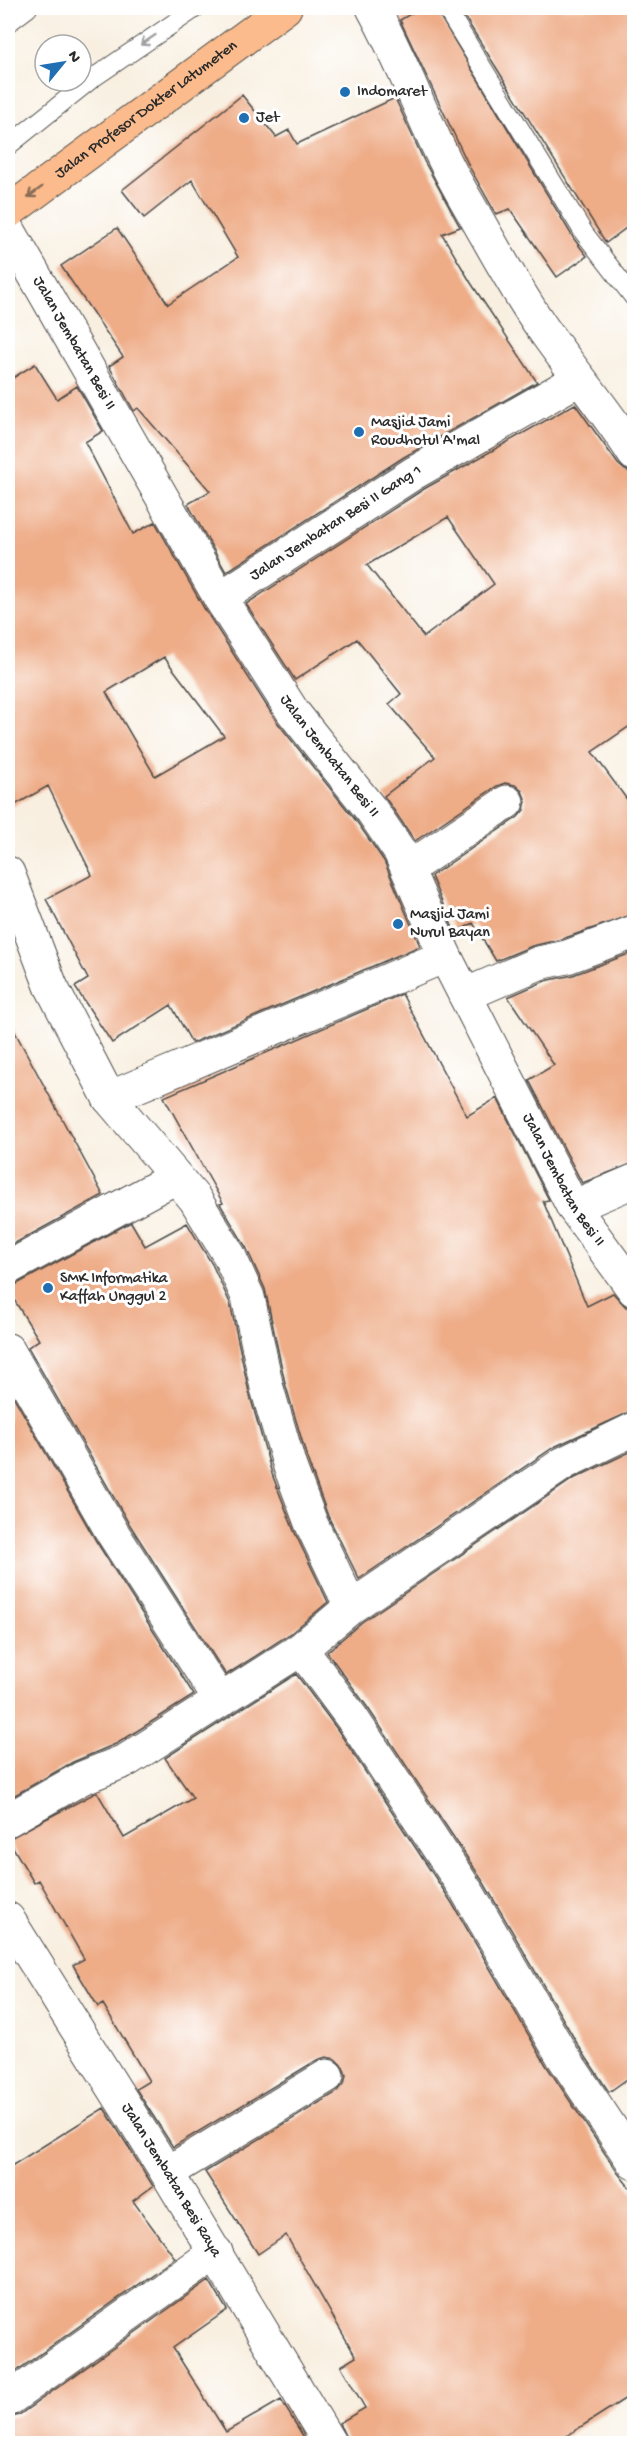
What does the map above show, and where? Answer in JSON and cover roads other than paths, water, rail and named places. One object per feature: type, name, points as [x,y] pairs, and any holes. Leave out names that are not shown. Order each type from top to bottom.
[{"type":"highway","name":"Jalan Profesor Dokter Latumeten","points":[[8,212],[285,8]]},
{"type":"street","points":[[373,8],[422,115],[465,199],[541,327],[579,379],[604,406],[634,454]]},
{"type":"street","name":"Jalan Jembatan Besi II","points":[[8,229],[220,598],[293,712],[372,811],[409,868],[445,956],[573,1207],[634,1290]]},
{"type":"street","name":"Jalan Jembatan Besi II Gang 1","points":[[220,598],[414,473],[579,379]]},
{"type":"street","points":[[409,868],[507,802]]},
{"type":"street","points":[[8,873],[51,986],[108,1098],[195,1199],[229,1256],[248,1297],[267,1388],[290,1467],[311,1523],[351,1607]]},
{"type":"street","points":[[465,995],[539,963],[567,957],[634,932]]},
{"type":"street","points":[[108,1098],[445,956]]},
{"type":"street","points":[[8,1268],[176,1177]]},
{"type":"street","points":[[573,1207],[634,1181]]},
{"type":"street","points":[[8,1350],[112,1532],[220,1700]]},
{"type":"street","points":[[8,1820],[82,1778],[127,1760],[301,1649],[351,1607],[564,1462],[634,1429]]},
{"type":"street","points":[[301,1649],[352,1718],[468,1893],[562,2055],[634,2163]]},
{"type":"street","name":"Jalan Jembatan Besi Raya","points":[[8,1919],[216,2252],[330,2444]]},
{"type":"street","points":[[167,2173],[327,2076]]},
{"type":"street","points":[[8,2400],[216,2252]]},
{"type":"lane","points":[[8,23],[28,8]]},
{"type":"lane","points":[[8,146],[93,78],[196,8]]},
{"type":"lane","points":[[446,8],[584,233],[634,298]]},
{"type":"place","name":"Indomaret","points":[[345,92]]},
{"type":"place","name":"Jet","points":[[244,118]]},
{"type":"place","name":"Masjid Jami Roudhotul A'mal","points":[[359,432]]},
{"type":"place","name":"Masjid Jami Nurul Bayan","points":[[398,924]]},
{"type":"place","name":"SMK Informatika Kaffah Unggul 2","points":[[48,1288]]}]
